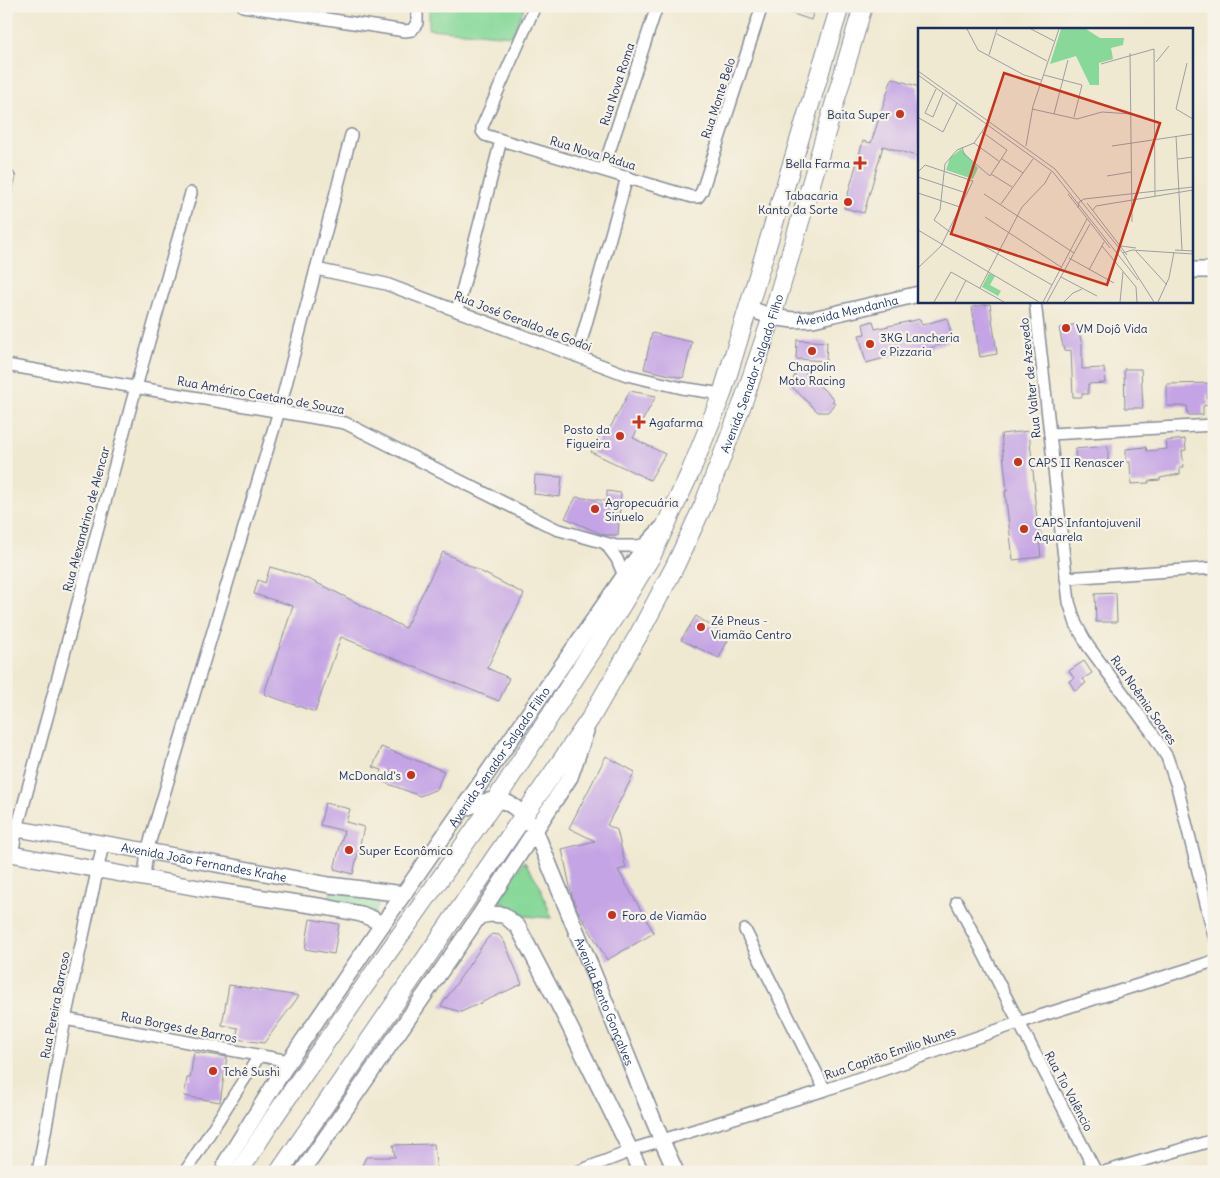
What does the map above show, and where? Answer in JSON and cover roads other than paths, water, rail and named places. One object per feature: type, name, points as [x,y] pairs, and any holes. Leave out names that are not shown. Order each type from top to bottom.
[{"type":"main road","name":"Avenida Senador Salgado Filho","points":[[239,1172],[274,1117],[494,801],[618,611],[652,555],[690,473],[722,394],[840,6]]},
{"type":"main road","name":"Avenida Senador Salgado Filho","points":[[278,1172],[590,719],[639,634],[674,566],[703,506],[743,402],[772,317],[863,6]]},
{"type":"main road","points":[[1192,270],[1214,270]]},
{"type":"main road","name":"Avenida Mendanha","points":[[748,308],[772,317],[793,320],[813,319],[918,294]]},
{"type":"main road","name":"Avenida Senador Salgado Filho","points":[[224,1172],[226,1162],[289,1061],[624,576],[647,544],[667,523]]},
{"type":"main road","name":"Avenida Senador Salgado Filho","points":[[302,1172],[479,916],[570,777],[590,719]]},
{"type":"main road","points":[[463,810],[475,804],[494,801],[511,804],[524,815]]},
{"type":"main road","points":[[544,856],[548,810]]},
{"type":"main road","name":"Avenida Bento Gonçalves","points":[[524,815],[535,830],[544,856],[676,1172]]},
{"type":"main road","name":"Avenida João Fernandes Krahe","points":[[11,828],[329,885],[404,894]]},
{"type":"main road","name":"Avenida João Fernandes Krahe","points":[[9,853],[144,878],[325,907],[361,914],[382,925]]},
{"type":"main road","points":[[325,907],[329,885]]},
{"type":"main road","points":[[479,916],[490,914],[504,915],[518,927],[561,1009],[641,1172]]},
{"type":"street","points":[[243,6],[315,11],[405,31],[412,30],[417,23],[417,6]]},
{"type":"street","name":"Rua Nova Pádua","points":[[536,6],[482,127],[485,135],[692,197],[698,197]]},
{"type":"street","name":"Rua Nova Roma","points":[[603,170],[657,6]]},
{"type":"street","name":"Rua Monte Belo","points":[[698,197],[702,191],[762,6]]},
{"type":"street","points":[[144,878],[147,851],[279,412],[351,135]]},
{"type":"street","points":[[457,311],[501,140]]},
{"type":"street","points":[[6,191],[8,177]]},
{"type":"street","points":[[577,356],[627,177]]},
{"type":"street","name":"Rua Alexandrino de Alencar","points":[[9,853],[11,828],[191,194]]},
{"type":"street","name":"Rua José Geraldo de Godoi","points":[[316,269],[386,284],[627,375],[682,388],[722,394]]},
{"type":"street","name":"Rua Valter de Azevedo","points":[[1036,302],[1069,602]]},
{"type":"street","name":"Rua Américo Caetano de Souza","points":[[6,366],[345,423],[556,529],[606,544],[627,546],[647,544]]},
{"type":"street","points":[[1050,434],[1214,425]]},
{"type":"street","points":[[606,544],[617,559],[624,576]]},
{"type":"street","points":[[1066,578],[1214,568]]},
{"type":"street","name":"Rua Noêmia Soares","points":[[1069,602],[1076,624],[1088,646],[1151,731],[1167,757],[1177,786],[1214,936]]},
{"type":"street","name":"Rua Pereira Barroso","points":[[38,1172],[64,1019],[103,844]]},
{"type":"street","name":"Rua Tio Valêncio","points":[[957,902],[1096,1172]]},
{"type":"street","points":[[745,930],[825,1090]]},
{"type":"street","name":"Rua Capitão Emilio Nunes","points":[[577,1172],[630,1150],[825,1090],[1018,1023],[1214,961]]},
{"type":"street","name":"Rua Borges de Barros","points":[[64,1019],[289,1061]]},
{"type":"street","points":[[185,1172],[259,1056]]},
{"type":"street","points":[[1104,1172],[1214,1140]]},
{"type":"place","name":"Baita Super","points":[[900,114]]},
{"type":"place","name":"Bella Farma","points":[[860,163]]},
{"type":"place","name":"Tabacaria Kanto da Sorte","points":[[848,202]]},
{"type":"place","name":"VM Dojô Vida","points":[[1066,328]]},
{"type":"place","name":"3KG Lancheria e Pizzaria","points":[[870,344]]},
{"type":"place","name":"Chapolin Moto Racing","points":[[812,351]]},
{"type":"place","name":"Agafarma","points":[[639,422]]},
{"type":"place","name":"Posto da Figueira","points":[[620,436]]},
{"type":"place","name":"CAPS II Renascer","points":[[1018,462]]},
{"type":"place","name":"Agropecuária Sinuelo","points":[[595,509]]},
{"type":"place","name":"CAPS Infantojuvenil Aquarela","points":[[1024,529]]},
{"type":"place","name":"Zé Pneus - Viamão Centro","points":[[701,627]]},
{"type":"place","name":"McDonald's","points":[[411,775]]},
{"type":"place","name":"Super Econômico","points":[[349,850]]},
{"type":"place","name":"Foro de Viamão","points":[[612,915]]},
{"type":"place","name":"Tchê Sushi","points":[[213,1071]]}]
